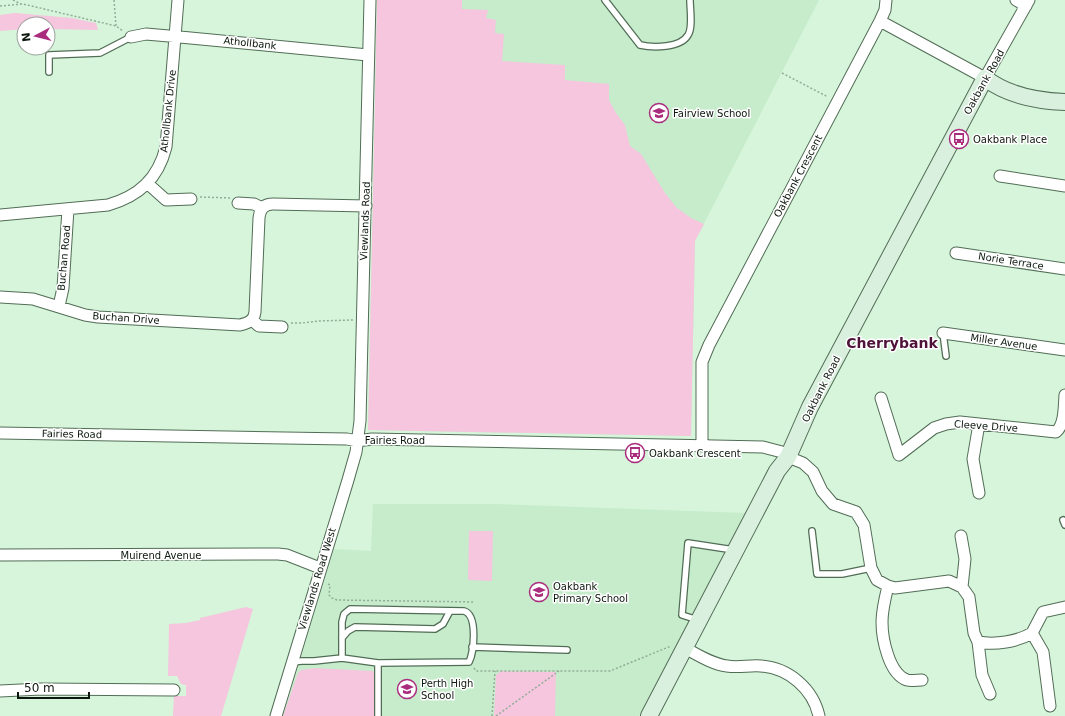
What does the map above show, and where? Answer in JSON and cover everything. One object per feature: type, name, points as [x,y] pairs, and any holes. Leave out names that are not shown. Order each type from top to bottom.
[{"type":"street","name":"Athollbank Drive","points":[[0,215],[103,206],[118,202],[136,194],[154,176],[166,147],[178,0]]},
{"type":"street","name":"Viewlands Road","points":[[357,441],[360,421],[370,0]]},
{"type":"street","name":"Oakbank Crescent","points":[[702,446],[702,362],[709,345],[880,21],[885,10],[886,0]]},
{"type":"street","points":[[1016,0],[1027,3]]},
{"type":"street","name":"Oakbank Road","points":[[649,716],[777,471],[788,457],[810,407],[985,78],[1027,3]]},
{"type":"street","points":[[880,21],[985,78],[994,85],[1026,97],[1043,101],[1065,102]]},
{"type":"street","name":"Athollbank","points":[[131,37],[146,34],[175,36],[368,55]]},
{"type":"street","points":[[1000,176],[1065,186]]},
{"type":"street","points":[[147,183],[166,200],[192,200]]},
{"type":"street","points":[[238,203],[254,204],[262,208]]},
{"type":"street","points":[[282,327],[259,326],[252,320],[255,312],[259,218],[262,208],[267,204],[366,206]]},
{"type":"street","name":"Buchan Road","points":[[59,306],[63,288],[68,209]]},
{"type":"street","name":"Norie Terrace","points":[[956,253],[1065,269]]},
{"type":"street","name":"Buchan Drive","points":[[0,297],[33,299],[85,315],[106,317],[240,325],[252,320]]},
{"type":"street","name":"Miller Avenue","points":[[943,333],[1065,350]]},
{"type":"street","name":"Cleeve Drive","points":[[881,398],[899,455],[934,428],[946,424],[960,422],[1056,432],[1063,424],[1065,395]]},
{"type":"street","points":[[979,424],[973,459],[979,493]]},
{"type":"street","name":"Fairies Road","points":[[0,433],[348,439],[357,441],[379,439],[763,447],[782,452],[788,457],[803,463],[813,472],[822,491],[833,504],[856,512],[864,525],[871,568]]},
{"type":"street","name":"Viewlands Road West","points":[[276,716],[291,662],[350,473],[356,452],[357,441]]},
{"type":"street","points":[[961,536],[965,559],[962,587]]},
{"type":"street","name":"Muirend Avenue","points":[[0,555],[278,554],[320,568]]},
{"type":"street","points":[[871,568],[876,580],[895,588],[949,581],[962,587],[969,597],[974,633],[978,642],[982,676],[990,694]]},
{"type":"street","points":[[888,586],[883,603],[882,623],[883,639],[888,656],[893,668],[900,676],[911,681],[922,680]]},
{"type":"street","points":[[978,642],[988,644],[1024,638],[1032,633],[1043,612],[1065,607]]},
{"type":"street","points":[[1032,633],[1043,652],[1050,706]]},
{"type":"street","points":[[685,648],[703,658],[723,665],[761,666],[782,671],[806,688],[814,700],[820,716]]},
{"type":"street","points":[[0,691],[41,689],[174,690]]},
{"type":"lane","points":[[605,0],[640,45],[647,46],[674,45],[688,35],[690,28],[690,0]]},
{"type":"lane","points":[[49,72],[49,55],[100,53],[131,37]]},
{"type":"lane","points":[[943,333],[946,356]]},
{"type":"lane","points":[[812,531],[817,574],[842,574],[871,568]]},
{"type":"lane","points":[[698,620],[682,615],[688,543],[735,550]]},
{"type":"lane","points":[[291,662],[342,658],[378,663],[469,662],[472,647],[472,617],[467,612],[350,609],[344,614],[343,618],[342,658]]},
{"type":"lane","points":[[342,638],[348,631],[355,627],[436,629],[443,624],[450,611]]},
{"type":"lane","points":[[472,647],[567,650]]},
{"type":"lane","points":[[378,663],[378,716]]},
{"type":"path","points":[[14,0],[23,4],[116,26],[131,37]]},
{"type":"path","points":[[114,0],[116,26]]},
{"type":"path","points":[[0,6],[23,4]]},
{"type":"path","points":[[782,73],[837,101]]},
{"type":"path","points":[[192,200],[198,196],[233,198],[238,203]]},
{"type":"path","points":[[282,327],[290,323],[362,319]]},
{"type":"path","points":[[316,580],[330,585],[329,594],[332,598],[337,600],[475,602]]},
{"type":"path","points":[[469,662],[476,671],[610,672],[672,646],[685,648]]},
{"type":"path","points":[[492,716],[495,671]]},
{"type":"path","points":[[496,716],[559,671]]},
{"type":"shaded area","points":[[377,0],[819,0],[695,241],[691,436],[368,430]]},
{"type":"shaded area","points":[[377,0],[462,0],[462,9],[488,10],[486,18],[496,20],[495,33],[504,34],[502,61],[565,65],[565,80],[609,84],[609,100],[625,125],[630,146],[641,154],[665,193],[676,207],[691,218],[704,224],[695,241],[691,436],[368,430]]},
{"type":"shaded area","points":[[15,13],[49,16],[16,16],[16,30],[0,31],[0,15]]},
{"type":"shaded area","points":[[56,17],[96,23],[98,30],[56,29]]},
{"type":"shaded area","points":[[373,504],[495,504],[746,513],[639,716],[283,716],[334,549],[371,551]]},
{"type":"shaded area","points":[[469,531],[493,531],[492,581],[468,580]]},
{"type":"shaded area","points":[[246,607],[253,609],[221,716],[173,716],[174,696],[186,696],[186,685],[181,684],[177,676],[168,676],[169,624],[200,620],[200,618]]},
{"type":"shaded area","points":[[315,668],[373,671],[374,716],[283,716],[298,673],[301,670]]},
{"type":"shaded area","points":[[501,671],[556,672],[555,716],[494,716],[496,675]]},
{"type":"place","name":"Fairview School","points":[[659,113]]},
{"type":"place","name":"Oakbank Place","points":[[959,139]]},
{"type":"place","name":"Oakbank Crescent","points":[[635,453]]},
{"type":"place","name":"Oakbank Primary School","points":[[539,592]]},
{"type":"place","name":"Perth High School","points":[[407,689]]},
{"type":"district","name":"Cherrybank","points":[[892,343]]}]
